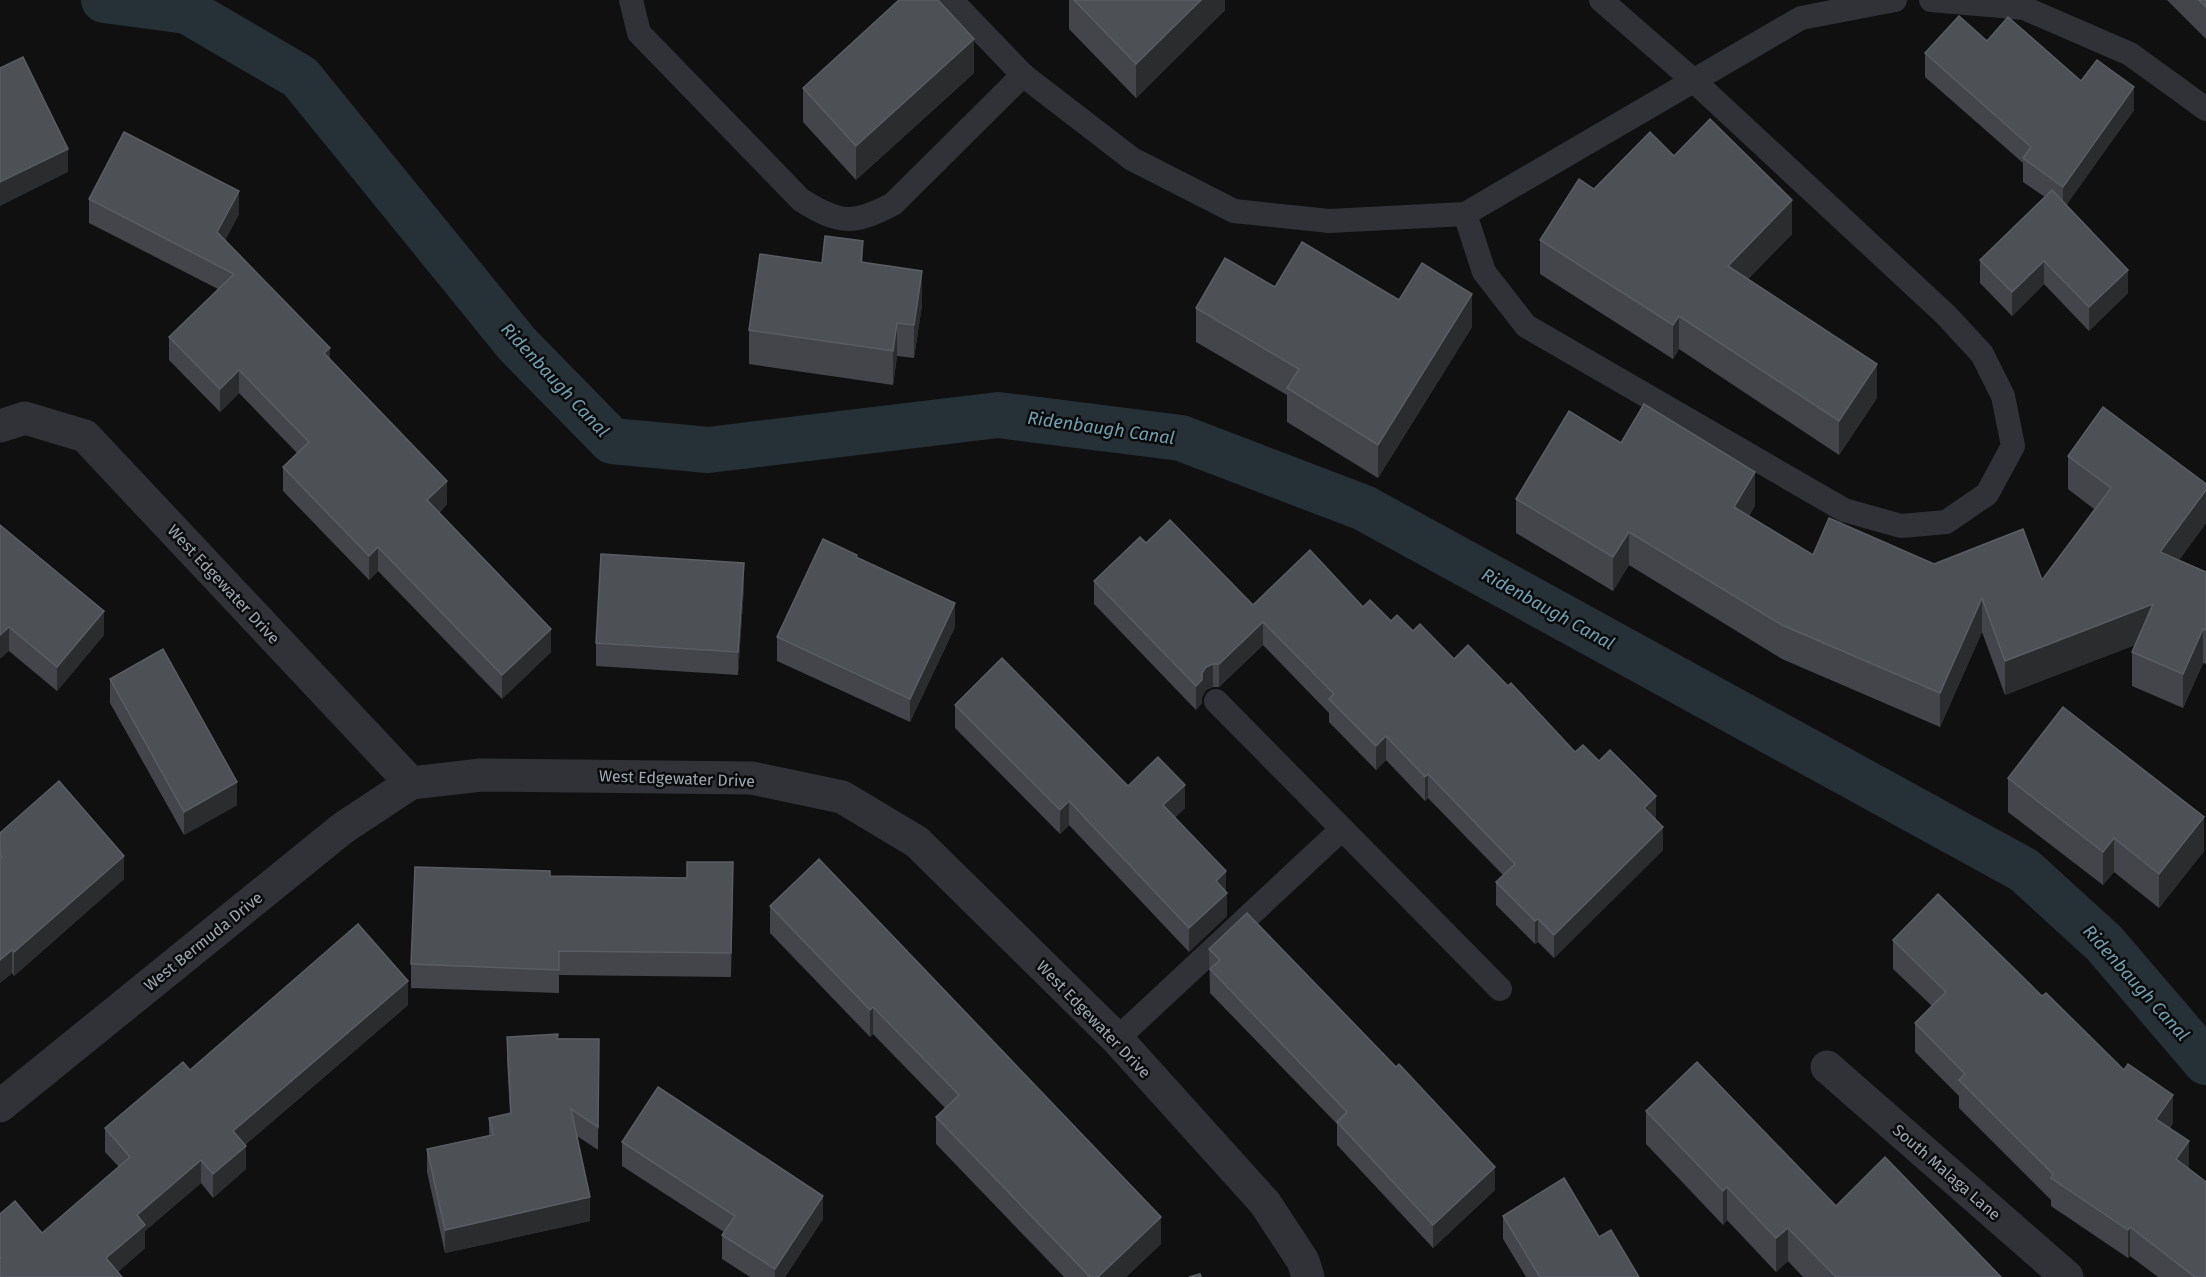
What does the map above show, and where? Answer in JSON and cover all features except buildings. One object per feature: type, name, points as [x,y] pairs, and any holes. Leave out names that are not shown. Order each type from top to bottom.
[{"type":"street","name":"West Edgewater Drive","points":[[12,422],[85,435],[411,783],[481,775],[752,778],[842,797],[917,842],[1117,1039],[1265,1203],[1303,1261],[1308,1277]]},
{"type":"street","name":"West Bermuda Drive","points":[[0,1106],[343,828],[411,783]]},
{"type":"street","name":"South Malaga Lane","points":[[1827,1067],[2067,1277]]},
{"type":"lane","points":[[631,0],[639,33],[801,200],[825,215],[833,217],[849,220],[872,216],[893,204],[1023,75]]},
{"type":"lane","points":[[951,0],[1023,75],[1132,159],[1234,211],[1329,221],[1465,214],[1801,18],[1895,0]]},
{"type":"lane","points":[[1465,214],[1484,272],[1526,326],[1844,510],[1901,526],[1946,522],[1987,494],[2013,446],[2003,396],[1982,354],[1946,315],[1694,81],[1602,0]]},
{"type":"lane","points":[[1931,0],[2024,4],[2130,54],[2206,109]]},
{"type":"lane","points":[[1216,701],[1500,989]]},
{"type":"lane","points":[[1117,1039],[1342,829]]},
{"type":"waterway","name":"Ridenbaugh Canal","points":[[104,0],[187,11],[300,77],[517,344],[612,441],[708,450],[998,415],[1181,438],[1364,508],[2024,870],[2104,943],[2206,1062]]}]
